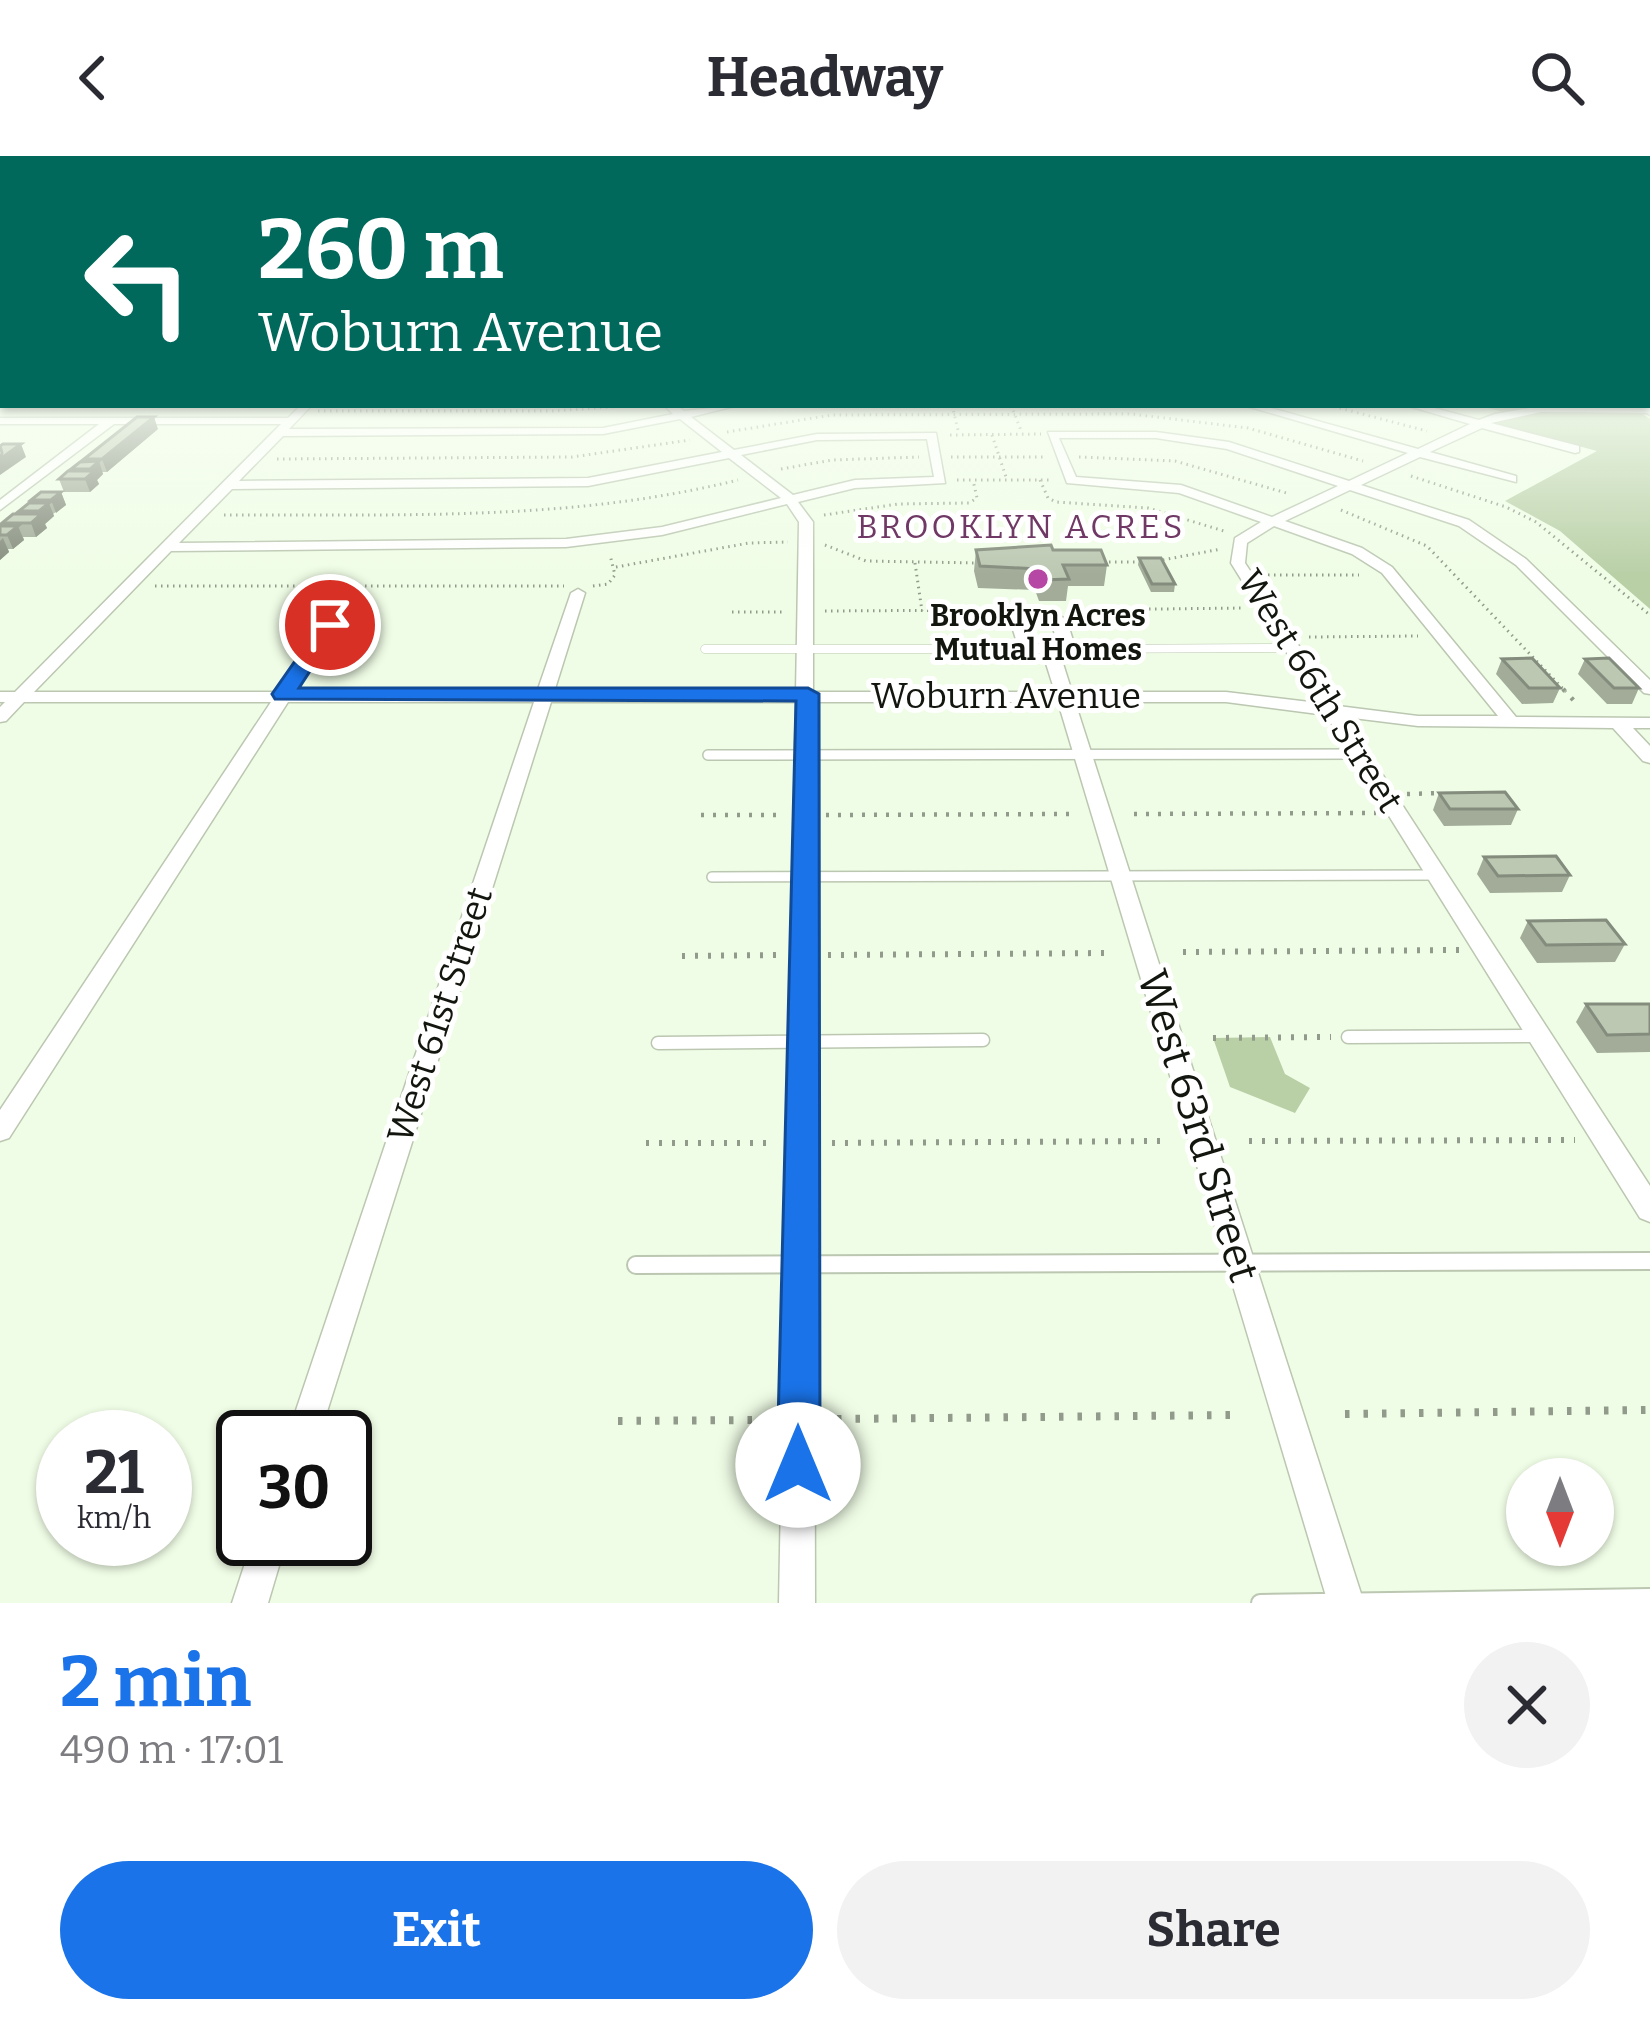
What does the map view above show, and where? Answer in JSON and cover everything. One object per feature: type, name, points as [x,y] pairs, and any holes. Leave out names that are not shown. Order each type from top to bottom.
[{"type":"street","points":[[0,506],[88,440]]},
{"type":"street","points":[[0,718],[10,697],[169,547],[273,440]]},
{"type":"street","points":[[716,440],[790,499],[806,522],[796,1603]]},
{"type":"street","points":[[226,485],[584,482],[805,440]]},
{"type":"street","points":[[169,547],[603,540],[662,531],[855,484],[941,480],[933,440]]},
{"type":"street","points":[[1054,440],[1071,480],[1181,489],[1358,551],[1391,575],[1513,724]]},
{"type":"street","points":[[1185,440],[1354,484],[1464,523],[1503,548],[1650,689]]},
{"type":"street","points":[[1374,440],[1512,479]]},
{"type":"street","name":"West 66th Street","points":[[1446,440],[1274,519],[1240,541],[1238,563],[1297,642],[1330,710],[1650,1210]]},
{"type":"street","points":[[1538,440],[1574,449]]},
{"type":"street","name":"West 61st Street","points":[[312,1410],[575,588]]},
{"type":"street","points":[[0,1130],[350,589]]},
{"type":"street","name":"West 63rd Street","points":[[1048,649],[1346,1602]]},
{"type":"street","name":"Woburn Avenue","points":[[10,697],[1226,697],[1418,722],[1650,723]]},
{"type":"street","points":[[1618,723],[1650,758]]},
{"type":"street","points":[[250,1603],[262,1566]]},
{"type":"lane","points":[[705,649],[1048,649],[1297,642]]},
{"type":"lane","points":[[708,755],[1358,754]]},
{"type":"lane","points":[[712,877],[1436,875]]},
{"type":"lane","points":[[1348,1037],[1539,1036]]},
{"type":"lane","points":[[658,1042],[983,1040]]},
{"type":"lane","points":[[636,1264],[1650,1261]]},
{"type":"lane","points":[[1260,1603],[1650,1597]]},
{"type":"path","points":[[254,459],[572,457],[688,440]]},
{"type":"path","points":[[993,440],[1007,480]]},
{"type":"path","points":[[773,471],[832,460],[937,457],[1175,461],[1302,497]]},
{"type":"path","points":[[1400,472],[1468,493],[1536,522],[1650,615]]},
{"type":"path","points":[[217,515],[556,512],[654,501],[749,477]]},
{"type":"path","points":[[941,480],[1071,480]]},
{"type":"path","points":[[821,515],[898,504],[969,503],[977,498],[973,480]]},
{"type":"path","points":[[1040,480],[1048,498],[1056,502],[1148,508],[1230,532]]},
{"type":"path","points":[[1329,506],[1371,519],[1427,546],[1586,713]]},
{"type":"path","points":[[603,540],[616,567]]},
{"type":"path","points":[[616,567],[749,543],[789,542]]},
{"type":"path","points":[[820,542],[834,552],[866,561],[981,562]]},
{"type":"path","points":[[1091,562],[1163,561],[1221,549]]},
{"type":"path","points":[[915,563],[922,610]]},
{"type":"path","points":[[149,586],[575,588],[608,584],[616,567]]},
{"type":"path","points":[[1263,575],[1391,575]]},
{"type":"path","points":[[732,612],[788,611]]},
{"type":"path","points":[[1297,642],[1442,636]]},
{"type":"path","points":[[1406,794],[1452,794]]},
{"type":"path","points":[[1134,814],[1376,813]]},
{"type":"path","points":[[826,815],[1069,814]]},
{"type":"path","points":[[701,815],[782,815]]},
{"type":"path","points":[[1183,952],[1459,950]]},
{"type":"path","points":[[828,955],[1107,953]]},
{"type":"path","points":[[682,956],[777,955]]},
{"type":"path","points":[[1213,1038],[1348,1037]]},
{"type":"path","points":[[1249,1141],[1575,1140]]},
{"type":"path","points":[[832,1143],[1160,1141]]},
{"type":"path","points":[[646,1143],[771,1143]]},
{"type":"path","points":[[1345,1414],[1650,1410]]},
{"type":"path","points":[[837,1419],[1236,1415]]},
{"type":"path","points":[[618,1421],[763,1420]]},
{"type":"green space","points":[[1554,440],[1650,440],[1650,609],[1560,531],[1505,501],[1597,451]]},
{"type":"green space","points":[[1270,1037],[1285,1074],[1310,1088],[1295,1113],[1230,1087],[1213,1038]]},
{"type":"building","points":[[109,440],[126,440],[102,459],[84,459]]},
{"type":"building","points":[[3,444],[21,444],[0,459]]},
{"type":"building","points":[[99,461],[90,469],[71,469],[80,462]]},
{"type":"building","points":[[68,471],[94,471],[85,479],[59,479]]},
{"type":"building","points":[[41,492],[61,492],[51,500],[31,500]]},
{"type":"building","points":[[29,503],[49,503],[39,511],[19,511]]},
{"type":"building","points":[[13,514],[41,514],[31,523],[2,523]]},
{"type":"building","points":[[0,526],[18,526],[0,535]]},
{"type":"building","points":[[1051,545],[1053,550],[1101,550],[1107,565],[1063,565],[1069,579],[1041,580],[1038,569],[980,566],[976,550]]},
{"type":"building","points":[[1139,558],[1161,558],[1175,584],[1152,584]]},
{"type":"building","points":[[1532,658],[1560,688],[1529,688],[1502,659]]},
{"type":"building","points":[[1609,658],[1639,688],[1614,688],[1585,659]]},
{"type":"building","points":[[1505,792],[1518,809],[1450,809],[1439,793]]},
{"type":"building","points":[[1556,856],[1570,875],[1498,876],[1484,857]]},
{"type":"building","points":[[1606,920],[1625,944],[1546,945],[1528,921]]},
{"type":"building","points":[[1586,1004],[1650,1004],[1650,1034],[1607,1035]]},
{"type":"place","name":"Brooklyn Acres Mutual Homes","points":[[1038,579]]},
{"type":"district","name":"BROOKLYN ACRES","points":[[1021,527]]},
{"type":"route","points":[[330,625],[283,694],[808,694],[798,1465]]}]
